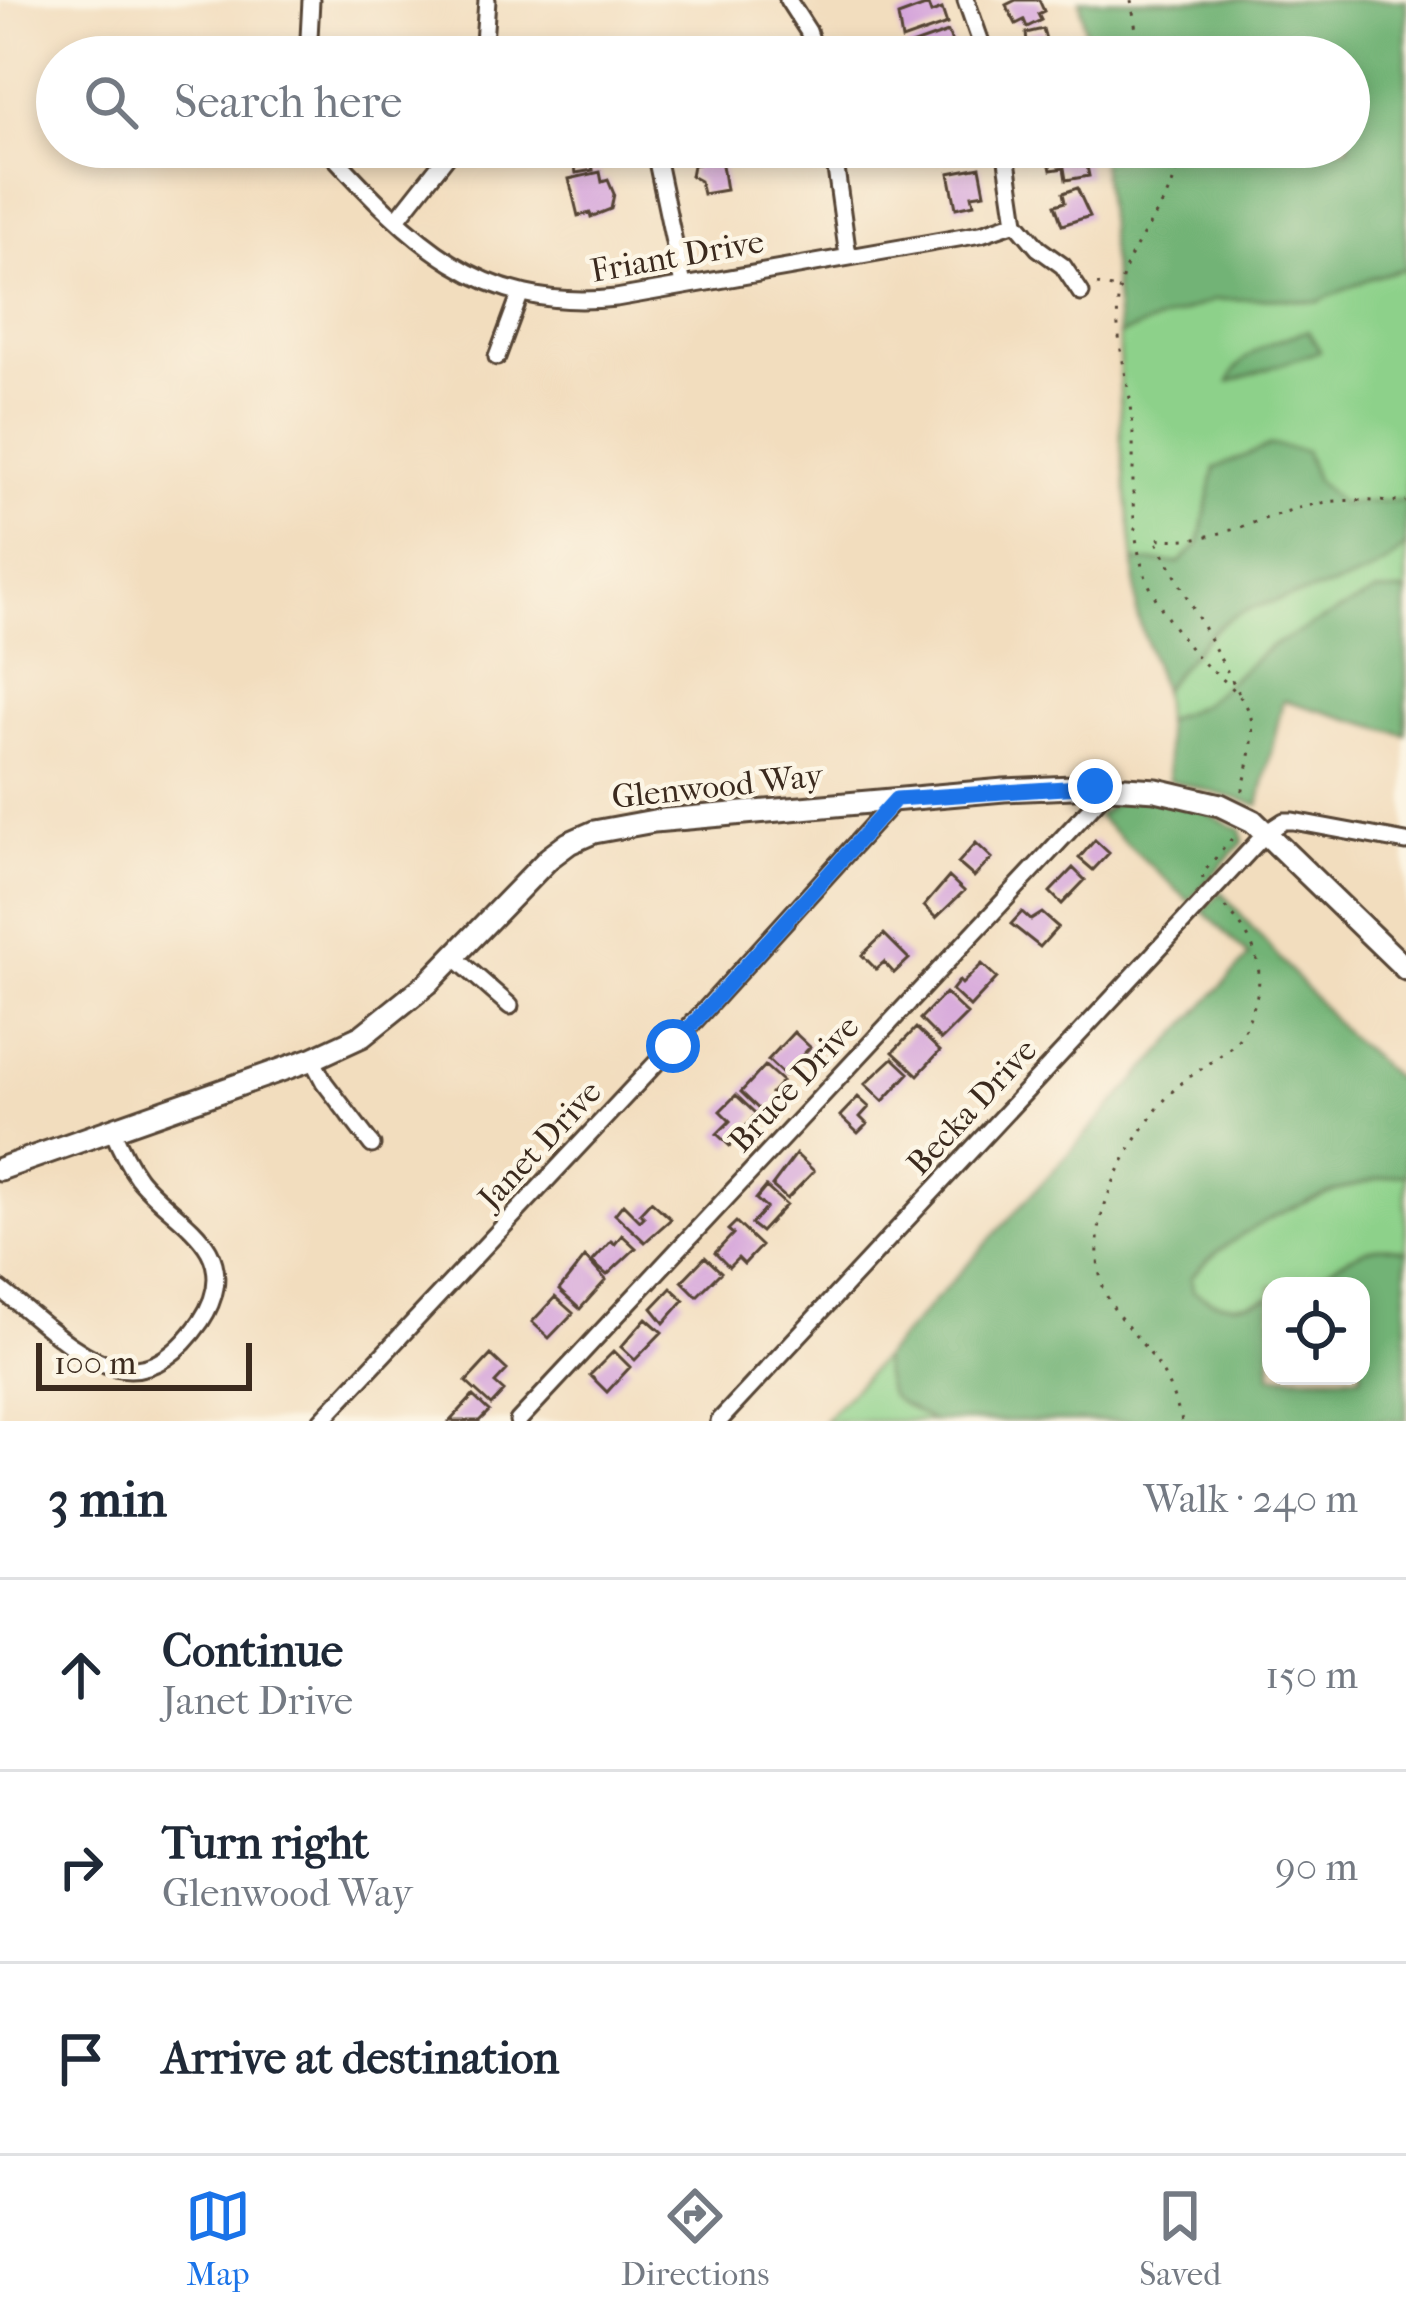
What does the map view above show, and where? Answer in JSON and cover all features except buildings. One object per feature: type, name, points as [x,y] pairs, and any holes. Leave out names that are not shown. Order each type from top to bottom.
[{"type":"street","points":[[309,36],[310,0]]},
{"type":"street","points":[[484,36],[487,0]]},
{"type":"street","points":[[788,0],[810,36]]},
{"type":"street","points":[[966,0],[979,36]]},
{"type":"street","name":"Friant Drive","points":[[347,168],[451,266],[520,295],[577,302],[981,234],[1016,222]]},
{"type":"street","points":[[398,218],[437,168]]},
{"type":"street","points":[[658,168],[683,285]]},
{"type":"street","points":[[835,168],[848,256]]},
{"type":"street","points":[[1008,168],[1016,222],[1063,266],[1079,290]]},
{"type":"street","points":[[497,357],[520,295]]},
{"type":"street","name":"Glenwood Way","points":[[0,1169],[312,1059],[383,1022],[569,843],[594,832],[654,821],[1004,790],[1112,786],[1183,794],[1240,813],[1267,832],[1302,872],[1406,969]]},
{"type":"street","name":"Bruce Drive","points":[[518,1421],[1112,786]]},
{"type":"street","name":"Janet Drive","points":[[321,1421],[673,1046],[896,799]]},
{"type":"street","points":[[1267,832],[1293,821],[1406,842]]},
{"type":"street","name":"Becka Drive","points":[[719,1421],[1267,832]]},
{"type":"street","points":[[453,956],[510,1006]]},
{"type":"street","points":[[312,1059],[372,1145]]},
{"type":"street","points":[[0,1289],[117,1373],[142,1373],[168,1359],[193,1333],[214,1301],[216,1277],[209,1251],[139,1179],[112,1130]]},
{"type":"path","points":[[1130,0],[1137,36]]},
{"type":"path","points":[[1180,168],[1168,200],[1131,254],[1119,289],[1118,324],[1135,451],[1135,529],[1144,574],[1155,599],[1196,656],[1243,699]]},
{"type":"path","points":[[1079,290],[1119,289]]},
{"type":"path","points":[[1182,1421],[1153,1357],[1115,1315],[1098,1264],[1100,1214],[1144,1125],[1173,1090],[1237,1041],[1256,1000],[1261,975],[1258,952],[1203,886],[1202,874],[1231,842],[1240,813],[1252,723],[1155,538],[1179,542],[1229,533],[1324,502],[1406,502]]},
{"type":"green space","points":[[1080,0],[1406,0],[1406,268],[1317,302],[1215,300],[1119,335],[1102,168],[1370,168],[1370,36],[1086,36]]},
{"type":"green space","points":[[1406,268],[1406,500],[1341,504],[1316,480],[1305,451],[1215,469],[1199,544],[1178,563],[1134,561],[1121,441],[1119,335],[1215,300],[1317,302]]},
{"type":"green space","points":[[1308,331],[1320,351],[1229,382],[1251,355]]},
{"type":"green space","points":[[1271,445],[1305,451],[1316,480],[1341,504],[1406,500],[1406,545],[1370,572],[1234,616],[1205,639],[1162,689],[1137,615],[1134,561],[1179,563],[1199,544],[1215,468]]},
{"type":"green space","points":[[1406,545],[1406,595],[1402,591],[1270,646],[1203,704],[1164,721],[1162,689],[1225,622],[1255,607],[1370,572]]},
{"type":"green space","points":[[1376,592],[1406,595],[1406,735],[1283,700],[1259,805],[1169,780],[1164,721],[1203,704],[1270,647]]},
{"type":"green space","points":[[1125,794],[1187,804],[1241,830],[1243,842],[1189,901],[1097,816]]},
{"type":"green space","points":[[1221,892],[1347,1035],[1406,1087],[1406,1174],[1319,1197],[1262,1223],[1211,1257],[1191,1277],[1193,1291],[1231,1304],[1262,1300],[1262,1385],[1370,1385],[1370,1277],[1315,1277],[1377,1247],[1406,1251],[1406,1421],[931,1421],[890,1394],[882,1358],[1249,956],[1203,911]]},
{"type":"green space","points":[[1406,1174],[1406,1251],[1376,1247],[1321,1277],[1262,1277],[1262,1300],[1251,1303],[1222,1303],[1193,1291],[1191,1277],[1262,1223],[1320,1197]]},
{"type":"green space","points":[[882,1358],[891,1394],[931,1421],[824,1421]]},
{"type":"route","points":[[673,1046],[896,799],[1095,786]]}]
